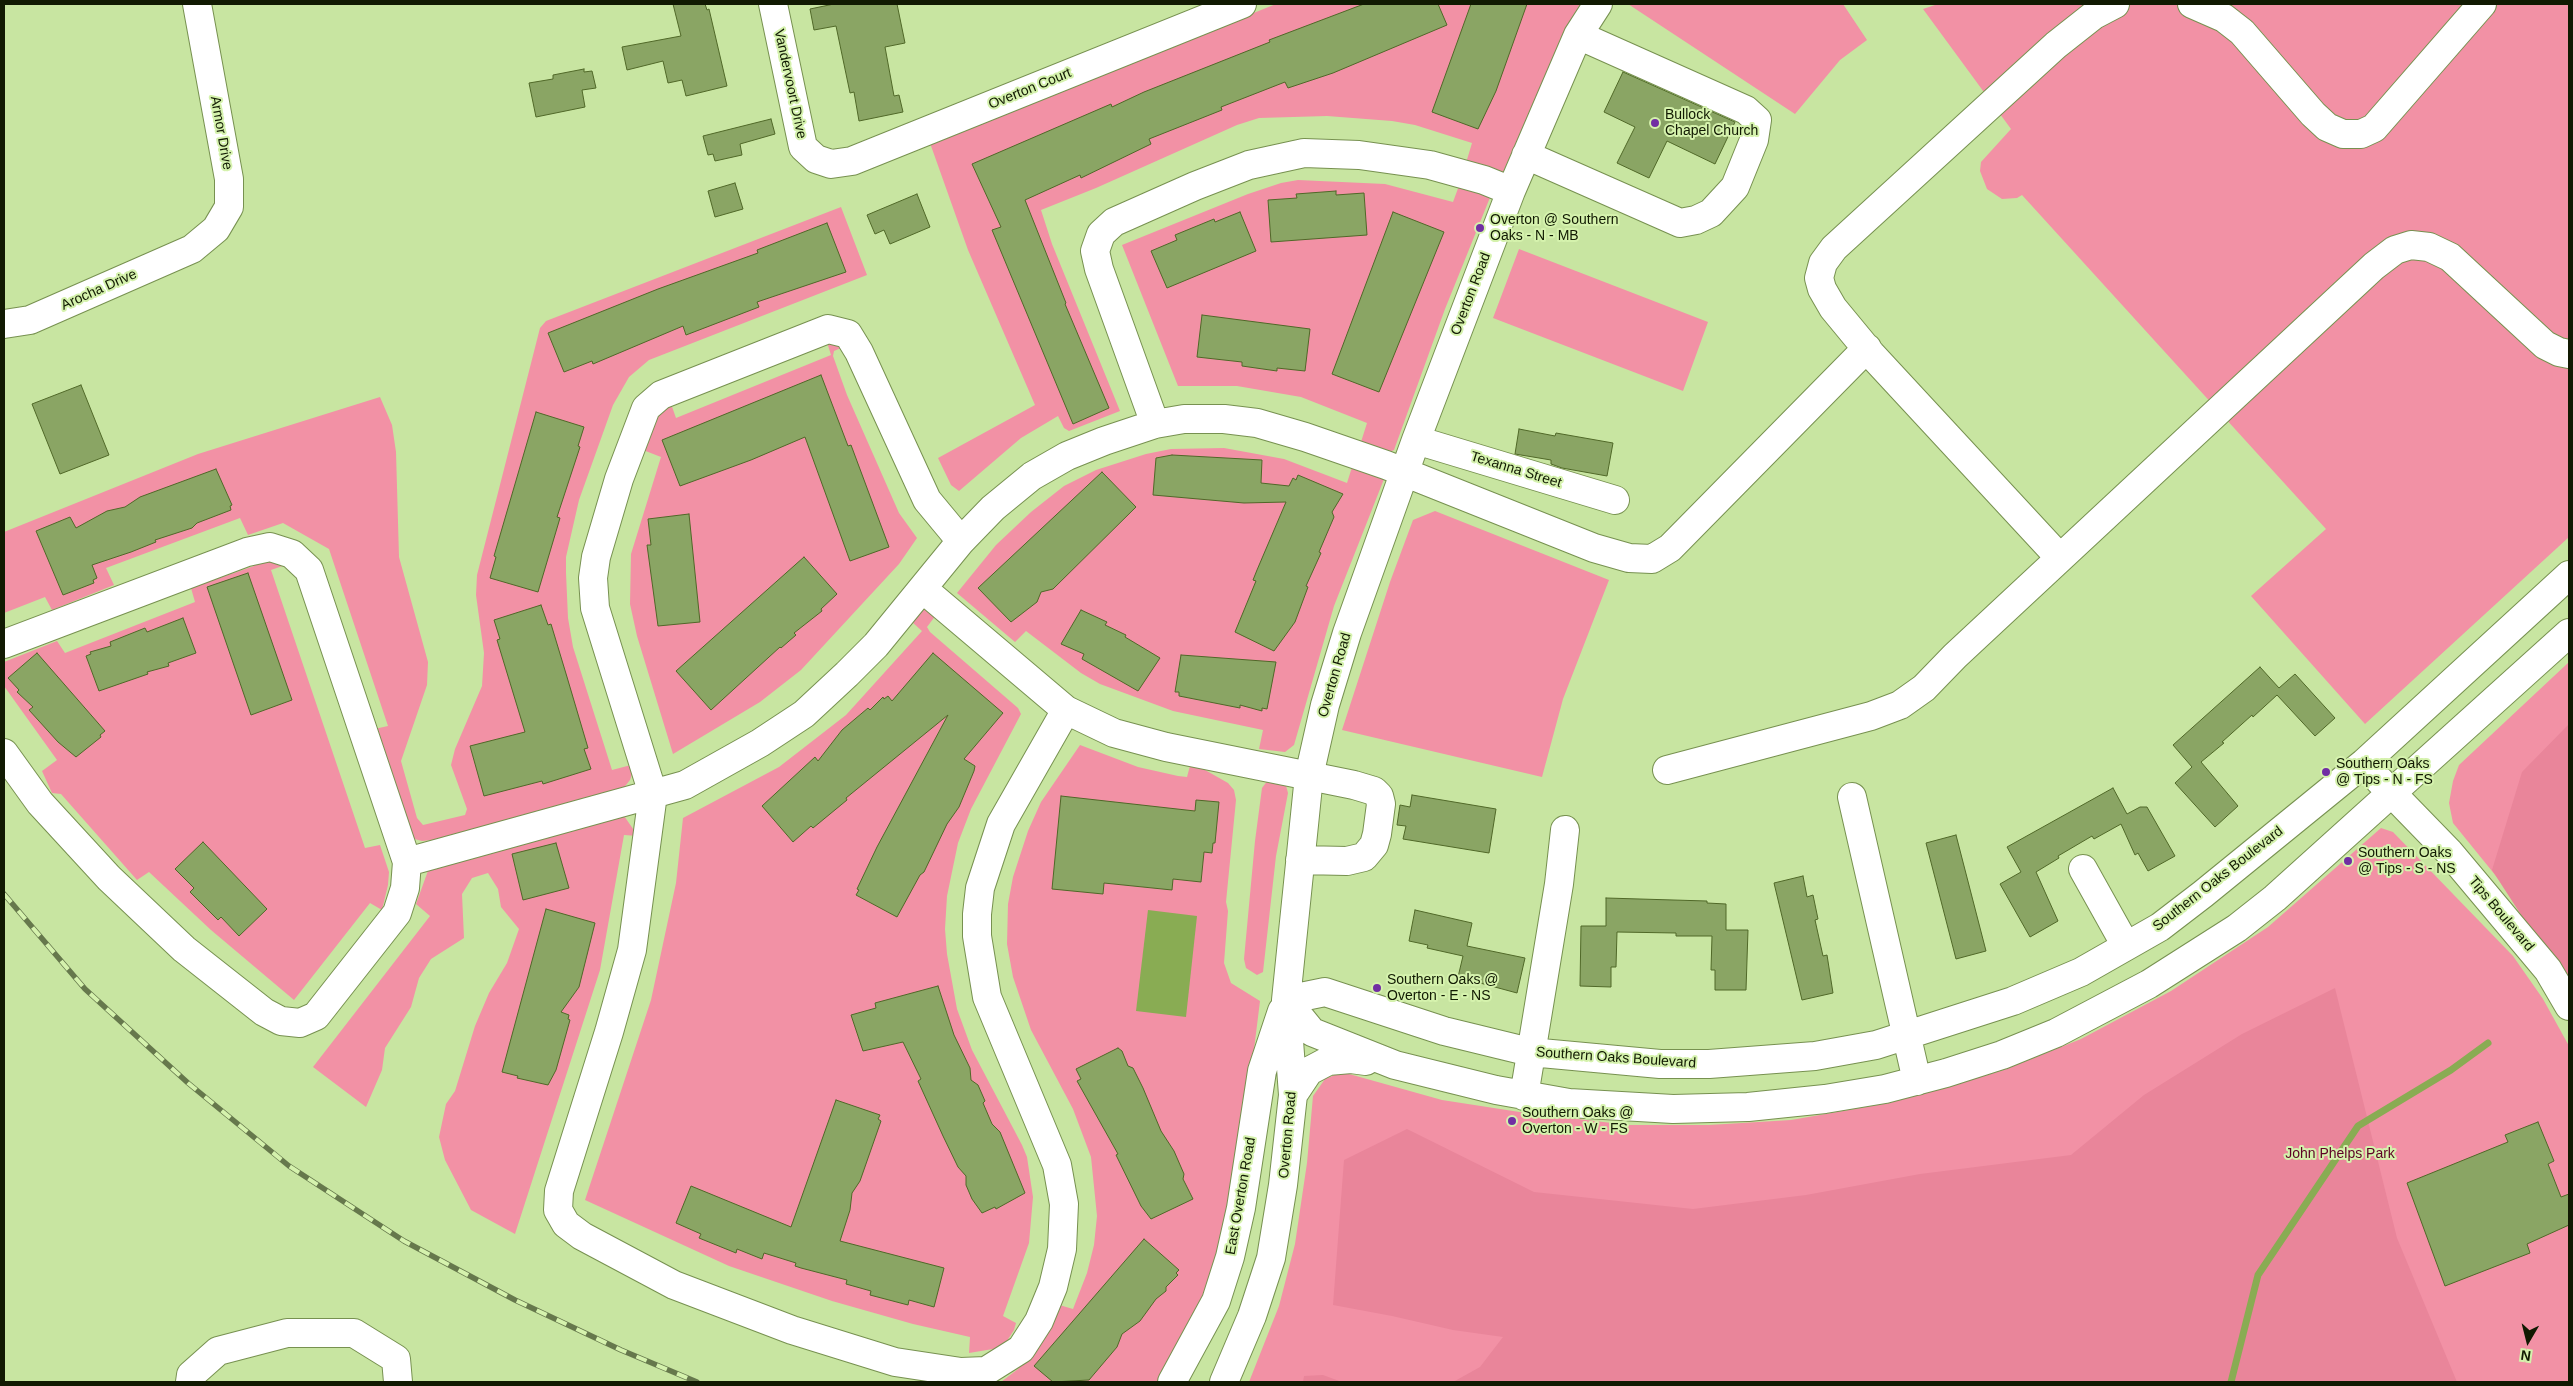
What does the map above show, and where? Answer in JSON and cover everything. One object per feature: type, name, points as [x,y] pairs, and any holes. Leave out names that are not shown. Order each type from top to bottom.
[{"type":"street","name":"Armor Drive","points":[[192,249],[216,229],[229,207],[229,179],[197,4]]},
{"type":"street","name":"Vandervoort Drive","points":[[773,4],[803,147],[816,159]]},
{"type":"street","name":"Overton Road","points":[[1224,1382],[1252,1316],[1271,1258],[1283,1185],[1293,1095],[1286,1000],[1309,776],[1325,705],[1347,633],[1404,473],[1511,191],[1578,35],[1598,4]]},
{"type":"street","points":[[2060,558],[1867,348],[1833,308],[1822,289],[1819,278],[1823,263],[1834,248],[2056,45],[2094,15],[2115,4]]},
{"type":"street","points":[[2192,4],[2224,18],[2242,32],[2312,114],[2327,126],[2343,134],[2361,134],[2374,128],[2482,4]]},
{"type":"street","name":"Overton Court","points":[[816,159],[831,164],[852,161],[1232,6]]},
{"type":"street","points":[[1526,155],[1680,222],[1696,220],[1711,214],[1735,187],[1754,140],[1756,120],[1746,110],[1578,35]]},
{"type":"street","points":[[1155,424],[1099,269],[1095,251],[1101,234],[1114,222],[1195,186],[1249,165],[1304,153],[1358,155],[1430,165],[1484,180],[1511,191]]},
{"type":"street","points":[[1668,770],[1871,716],[1900,705],[1924,688],[1955,656],[2060,558],[2394,250],[2411,245],[2430,247],[2450,257],[2545,345],[2559,352],[2569,354]]},
{"type":"street","name":"Arocha Drive","points":[[4,324],[30,320],[192,249]]},
{"type":"street","points":[[961,540],[927,500],[859,352],[848,334],[828,329],[661,394],[646,408],[638,426],[596,557],[593,578],[595,608],[653,794],[632,950],[604,1051],[559,1191],[558,1210],[566,1224],[582,1236],[674,1285],[792,1330],[895,1362],[961,1372],[986,1371],[1004,1362],[1021,1349],[1039,1321],[1053,1287],[1062,1249],[1064,1204],[1057,1165],[988,997],[978,936],[977,914],[982,881],[1001,824],[1066,710]]},
{"type":"street","points":[[407,862],[685,785],[716,769],[804,714],[876,645],[961,540],[993,508],[1032,476],[1076,452],[1155,424],[1184,419],[1224,419],[1257,423],[1350,452],[1594,548],[1629,558],[1652,559],[1670,548],[1867,348]]},
{"type":"street","name":"Texanna Street","points":[[1416,440],[1615,500]]},
{"type":"street","points":[[4,644],[247,552],[270,547],[292,554],[309,570],[407,862],[405,888],[397,913],[316,1016],[300,1022],[281,1021],[264,1012],[184,948],[109,878],[40,803],[4,753]]},
{"type":"street","name":"Southern Oaks Boulevard","points":[[1286,1000],[1325,992],[1444,1031],[1530,1052],[1650,1063],[1709,1064],[1815,1056],[1876,1045],[2013,1001],[2081,972],[2160,927],[2364,763],[2569,575]]},
{"type":"street","points":[[923,588],[1066,710],[1114,733],[1166,747],[1374,791],[1379,796],[1381,804],[1374,845],[1364,858],[1347,862],[1300,860]]},
{"type":"street","points":[[1293,1095],[1309,1071],[1328,1060],[1351,1058],[1395,1065],[1524,1096],[1569,1103],[1621,1108],[1711,1108],[1825,1099],[1917,1081],[2002,1055],[2056,1032],[2172,970],[2236,928],[2275,898],[2569,633]]},
{"type":"street","name":"Tips Boulevard","points":[[2364,763],[2449,852],[2548,970],[2569,1006]]},
{"type":"street","points":[[1852,797],[1917,1081]]},
{"type":"street","points":[[1524,1096],[1559,884],[1565,830]]},
{"type":"street","points":[[2083,869],[2126,946]]},
{"type":"street","points":[[1286,1000],[1312,1032],[1395,1065]]},
{"type":"street","name":"East Overton Road","points":[[1172,1382],[1216,1301],[1230,1257],[1241,1208],[1262,1071],[1286,1000]]},
{"type":"street","points":[[190,1382],[190,1375],[218,1351],[287,1333],[354,1333],[396,1359],[398,1382]]},
{"type":"green space","points":[[1276,4],[1580,4],[1569,23],[1503,172],[1493,173],[1466,163],[1472,143],[1415,125],[1392,121],[1327,116],[1259,118],[1237,125],[1096,188],[1041,210],[1052,244],[1120,411],[1069,431],[1064,428],[1058,416],[1021,438],[959,491],[951,485],[938,458],[1035,405],[968,250],[930,143]]},
{"type":"green space","points":[[1628,4],[1843,4],[1867,40],[1840,60],[1795,114]]},
{"type":"green space","points":[[1938,4],[2569,4],[2569,537],[2365,724],[2251,596],[2326,529],[2022,195],[2017,198],[2002,199],[1987,189],[1980,171],[1981,162],[2011,129],[1923,9]]},
{"type":"green space","points":[[1298,180],[1385,184],[1453,202],[1460,183],[1491,195],[1445,309],[1394,450],[1389,452],[1361,442],[1367,423],[1301,397],[1237,386],[1178,386],[1122,245],[1248,194],[1281,183]]},
{"type":"green space","points":[[841,207],[867,275],[649,360],[629,377],[613,405],[579,500],[566,557],[566,573],[568,618],[573,647],[612,770],[631,765],[633,771],[630,780],[622,790],[441,839],[422,841],[411,838],[370,730],[388,726],[329,549],[283,523],[248,535],[240,518],[106,568],[114,585],[52,610],[45,597],[4,613],[4,532],[198,454],[380,397],[392,425],[396,452],[399,557],[428,662],[427,685],[401,761],[417,818],[423,825],[465,815],[467,809],[451,765],[455,749],[482,686],[484,653],[476,595],[477,575],[540,328],[546,321]]},
{"type":"green space","points":[[1519,249],[1708,322],[1683,391],[1493,318]]},
{"type":"green space","points":[[826,339],[848,345],[834,351],[833,356],[847,395],[899,513],[917,538],[899,564],[801,670],[760,702],[673,754],[637,636],[630,604],[631,554],[661,457],[643,450],[656,414],[670,401],[676,418],[831,355]]},
{"type":"green space","points":[[1224,448],[1284,459],[1347,483],[1353,464],[1384,479],[1334,606],[1294,745],[1285,752],[1259,749],[1263,730],[1173,711],[1100,684],[1081,673],[1026,631],[1015,642],[957,593],[996,545],[1031,512],[1064,486],[1096,470],[1146,454],[1171,449]]},
{"type":"green space","points":[[1435,511],[1609,580],[1563,699],[1542,777],[1342,730],[1390,582],[1413,520]]},
{"type":"green space","points":[[250,556],[291,563],[271,570],[365,848],[380,845],[389,872],[382,910],[370,903],[294,1000],[211,930],[149,872],[137,880],[61,794],[52,793],[42,771],[57,760],[4,686],[4,662],[57,641],[65,653],[195,602],[191,588],[254,566]]},
{"type":"green space","points":[[919,608],[927,608],[936,615],[927,627],[930,632],[1018,708],[1021,714],[971,809],[958,843],[947,896],[945,929],[947,954],[957,1009],[972,1050],[1027,1157],[1033,1197],[1029,1243],[1003,1316],[1016,1323],[1014,1330],[1005,1344],[999,1348],[969,1353],[970,1337],[913,1324],[832,1301],[729,1266],[585,1200],[651,1000],[676,883],[683,818],[779,767],[846,715],[922,631],[912,622]]},
{"type":"green space","points":[[2569,662],[2569,966],[2453,823],[2449,803],[2453,781],[2459,765]]},
{"type":"green space","points":[[2569,724],[2569,989],[2492,870],[2522,772]]},
{"type":"green space","points":[[1080,745],[1138,767],[1178,776],[1187,777],[1191,762],[1228,783],[1234,790],[1236,800],[1226,902],[1228,911],[1224,963],[1231,983],[1260,1001],[1229,1252],[1165,1382],[1001,1382],[1018,1369],[1030,1355],[1056,1304],[1073,1309],[1087,1273],[1094,1245],[1097,1216],[1091,1157],[1073,1109],[1031,1030],[1013,977],[1007,944],[1008,904],[1013,877],[1028,831],[1041,802]]},
{"type":"green space","points":[[1268,780],[1285,782],[1288,793],[1276,856],[1263,972],[1257,975],[1246,968],[1244,959],[1262,788]]},
{"type":"green space","points":[[622,813],[638,836],[624,835],[600,970],[515,1234],[471,1210],[445,1160],[439,1137],[446,1104],[455,1091],[475,1026],[489,993],[507,963],[519,929],[501,907],[498,889],[488,873],[472,878],[462,894],[464,938],[431,959],[419,978],[411,1007],[385,1048],[382,1070],[366,1107],[313,1067],[430,916],[416,904],[429,868]]},
{"type":"green space","name":"John Phelps Park","points":[[2381,828],[2393,832],[2513,956],[2543,999],[2569,1046],[2569,1382],[1249,1382],[1279,1306],[1295,1244],[1307,1163],[1313,1096],[1325,1079],[1342,1072],[1442,1100],[1526,1113],[1629,1125],[1709,1125],[1791,1120],[1889,1103],[2001,1071],[2081,1039],[2171,991],[2268,927]]},
{"type":"green space","points":[[2335,988],[2397,1238],[2457,1382],[1453,1382],[1480,1367],[1503,1337],[1453,1330],[1333,1305],[1344,1160],[1407,1129],[1534,1192],[1693,1209],[1806,1195],[1920,1174],[2071,1155],[2144,1095],[2242,1034]]},
{"type":"green space","points":[[1323,1375],[1342,1382],[1303,1382],[1304,1376]]},
{"type":"shaded area","points":[[1148,910],[1197,916],[1186,1017],[1136,1011]]},
{"type":"building","points":[[673,4],[705,4],[707,10],[709,9],[727,86],[686,96],[682,80],[668,83],[663,61],[627,70],[622,47],[681,36]]},
{"type":"building","points":[[834,4],[897,4],[905,43],[885,47],[894,96],[899,95],[903,112],[859,121],[854,92],[850,93],[836,26],[814,30],[810,9]]},
{"type":"building","points":[[1364,4],[1438,4],[1447,25],[1333,73],[1288,88],[1285,82],[1221,107],[1222,110],[1149,139],[1151,144],[1081,178],[1080,175],[1025,200],[1065,304],[1109,408],[1073,424],[992,230],[1001,227],[972,164],[1111,104],[1112,107],[1144,92],[1270,42],[1269,40]]},
{"type":"building","points":[[1471,4],[1527,4],[1496,91],[1478,129],[1432,112]]},
{"type":"building","points":[[584,69],[584,72],[592,71],[596,88],[582,90],[585,107],[536,117],[529,83],[553,79],[553,75]]},
{"type":"building","points":[[1623,72],[1735,122],[1715,164],[1667,141],[1649,178],[1617,163],[1635,127],[1604,112]]},
{"type":"building","points":[[771,119],[775,134],[740,144],[742,155],[715,161],[713,154],[708,155],[703,136]]},
{"type":"building","points":[[735,183],[743,209],[715,217],[708,191]]},
{"type":"building","points":[[1336,191],[1336,195],[1364,193],[1367,235],[1271,242],[1268,200],[1297,198],[1296,194]]},
{"type":"building","points":[[917,194],[930,227],[890,244],[884,230],[875,234],[867,215]]},
{"type":"building","points":[[1240,212],[1256,251],[1167,288],[1151,251],[1177,240],[1175,235],[1214,219],[1215,222]]},
{"type":"building","points":[[1393,212],[1444,232],[1379,392],[1332,374]]},
{"type":"building","points":[[827,223],[846,272],[757,302],[759,307],[686,335],[683,326],[593,364],[592,361],[564,372],[548,333],[658,289],[758,253],[757,250]]},
{"type":"building","points":[[1202,315],[1310,329],[1305,371],[1277,368],[1277,371],[1242,366],[1242,362],[1197,357]]},
{"type":"building","points":[[821,375],[848,446],[851,445],[889,547],[850,561],[805,437],[751,460],[680,486],[662,440]]},
{"type":"building","points":[[81,385],[109,455],[60,474],[32,404]]},
{"type":"building","points":[[536,412],[584,427],[578,446],[580,447],[557,517],[560,518],[538,592],[490,578],[496,557],[494,556]]},
{"type":"building","points":[[1519,429],[1555,436],[1556,433],[1613,443],[1607,476],[1562,468],[1551,464],[1551,460],[1515,454]]},
{"type":"building","points":[[1172,455],[1262,460],[1261,483],[1289,486],[1293,478],[1296,480],[1298,475],[1343,494],[1332,512],[1334,517],[1306,586],[1308,587],[1295,622],[1274,651],[1235,632],[1256,581],[1253,580],[1286,502],[1244,503],[1153,495],[1156,458]]},
{"type":"building","points":[[216,469],[232,505],[230,506],[231,510],[197,523],[192,528],[155,540],[156,542],[131,552],[92,565],[97,578],[93,580],[94,583],[63,595],[36,531],[70,517],[76,528],[107,511],[125,507],[140,497]]},
{"type":"building","points":[[1102,472],[1136,507],[1053,589],[1041,592],[1037,602],[1011,622],[978,588]]},
{"type":"building","points":[[689,514],[700,622],[658,626],[647,545],[651,545],[648,519]]},
{"type":"building","points":[[804,557],[837,594],[821,609],[822,611],[794,633],[796,635],[780,647],[711,710],[676,671]]},
{"type":"building","points":[[248,573],[292,700],[251,715],[207,587]]},
{"type":"building","points":[[541,605],[548,625],[551,624],[588,748],[584,749],[591,769],[543,784],[542,781],[484,796],[470,746],[525,732],[497,640],[500,639],[494,620]]},
{"type":"building","points":[[1081,610],[1107,622],[1105,625],[1126,635],[1125,637],[1160,658],[1138,691],[1082,659],[1084,654],[1061,644]]},
{"type":"building","points":[[183,618],[196,653],[168,663],[169,666],[147,672],[148,674],[99,691],[86,656],[91,654],[90,652],[111,646],[110,642],[145,628],[147,632]]},
{"type":"building","points":[[37,653],[105,731],[100,735],[101,737],[76,757],[58,742],[29,710],[33,707],[17,692],[19,690],[8,678]]},
{"type":"building","points":[[933,653],[1003,713],[964,759],[975,766],[959,807],[947,824],[924,872],[920,875],[897,917],[856,895],[859,890],[857,889],[877,847],[948,715],[846,798],[847,800],[813,828],[811,826],[793,842],[762,806],[815,757],[818,761],[842,730],[868,708],[870,710],[883,697],[884,699],[888,696],[892,701]]},
{"type":"building","points":[[1181,655],[1276,662],[1267,709],[1262,708],[1262,711],[1240,705],[1240,708],[1179,696],[1179,692],[1175,692]]},
{"type":"building","points":[[2260,667],[2279,688],[2295,674],[2335,718],[2315,736],[2277,695],[2222,742],[2224,743],[2201,762],[2238,806],[2215,827],[2175,783],[2192,767],[2173,745]]},
{"type":"building","points":[[2113,788],[2127,814],[2140,807],[2147,807],[2175,856],[2148,871],[2138,853],[2135,855],[2121,824],[2094,839],[2092,836],[2058,856],[2059,858],[2036,872],[2058,921],[2030,937],[2000,884],[2021,872],[2007,847]]},
{"type":"building","points":[[1412,795],[1496,809],[1489,853],[1403,839],[1406,826],[1397,825],[1400,805],[1410,807]]},
{"type":"building","points":[[1061,796],[1195,811],[1196,800],[1219,802],[1215,843],[1213,843],[1212,853],[1204,852],[1201,882],[1173,879],[1172,890],[1104,883],[1103,894],[1052,889]]},
{"type":"building","points":[[1956,835],[1986,951],[1956,959],[1926,843]]},
{"type":"building","points":[[203,842],[267,909],[239,936],[221,917],[218,920],[190,892],[194,888],[175,869]]},
{"type":"building","points":[[556,843],[569,888],[523,900],[512,854]]},
{"type":"building","points":[[1803,876],[1807,897],[1813,895],[1818,919],[1815,920],[1823,956],[1827,955],[1833,993],[1802,1000],[1774,883]]},
{"type":"building","points":[[1606,898],[1707,901],[1707,903],[1726,904],[1726,930],[1748,930],[1746,990],[1715,990],[1715,970],[1711,970],[1712,936],[1676,936],[1676,933],[1617,932],[1616,967],[1611,967],[1611,987],[1580,986],[1581,926],[1606,926]]},
{"type":"building","points":[[546,909],[595,923],[579,987],[561,1012],[569,1015],[568,1019],[570,1020],[556,1070],[548,1085],[517,1078],[518,1076],[502,1072]]},
{"type":"building","points":[[1415,910],[1472,923],[1467,946],[1525,958],[1517,993],[1458,977],[1463,956],[1427,948],[1428,945],[1409,941]]},
{"type":"building","points":[[938,986],[954,1035],[970,1068],[971,1080],[978,1085],[992,1124],[1000,1132],[1025,1193],[996,1209],[995,1207],[982,1213],[972,1199],[966,1185],[966,1176],[958,1167],[943,1136],[918,1081],[921,1079],[903,1042],[863,1051],[851,1015],[876,1008],[875,1003]]},
{"type":"building","points":[[1118,1048],[1122,1051],[1128,1066],[1133,1068],[1143,1088],[1161,1131],[1174,1151],[1184,1174],[1183,1179],[1193,1199],[1151,1219],[1141,1206],[1116,1155],[1118,1154],[1077,1081],[1081,1079],[1076,1069]]},
{"type":"building","points":[[836,1100],[880,1115],[878,1119],[881,1121],[860,1181],[852,1193],[850,1210],[840,1241],[944,1268],[934,1307],[909,1300],[908,1305],[870,1295],[871,1291],[846,1284],[847,1280],[801,1268],[795,1266],[796,1263],[764,1253],[762,1259],[737,1249],[736,1253],[699,1238],[701,1234],[676,1223],[691,1186],[791,1227]]},
{"type":"building","points":[[2538,1122],[2554,1161],[2548,1164],[2561,1197],[2569,1194],[2569,1225],[2527,1244],[2530,1253],[2445,1286],[2407,1183],[2508,1142],[2505,1135]]},
{"type":"building","points":[[1144,1239],[1179,1270],[1176,1273],[1178,1275],[1166,1287],[1166,1291],[1156,1299],[1140,1321],[1122,1334],[1117,1347],[1089,1380],[1053,1382],[1034,1366]]},
{"type":"waterway","points":[[2231,1382],[2258,1275],[2358,1126],[2451,1070],[2488,1043]]},
{"type":"railway","points":[[4,894],[85,989],[188,1083],[289,1166],[404,1241],[515,1300],[621,1350],[697,1382]]},
{"type":"place","name":"Bullock Chapel Church","points":[[1655,123]]},
{"type":"place","name":"Overton @ Southern Oaks - N - MB","points":[[1480,228]]},
{"type":"place","name":"Southern Oaks @ Tips - N - FS","points":[[2326,772]]},
{"type":"place","name":"Southern Oaks @ Tips - S - NS","points":[[2348,861]]},
{"type":"place","name":"Southern Oaks @ Overton - E - NS","points":[[1377,988]]},
{"type":"place","name":"Southern Oaks @ Overton - W - FS","points":[[1512,1121]]}]
